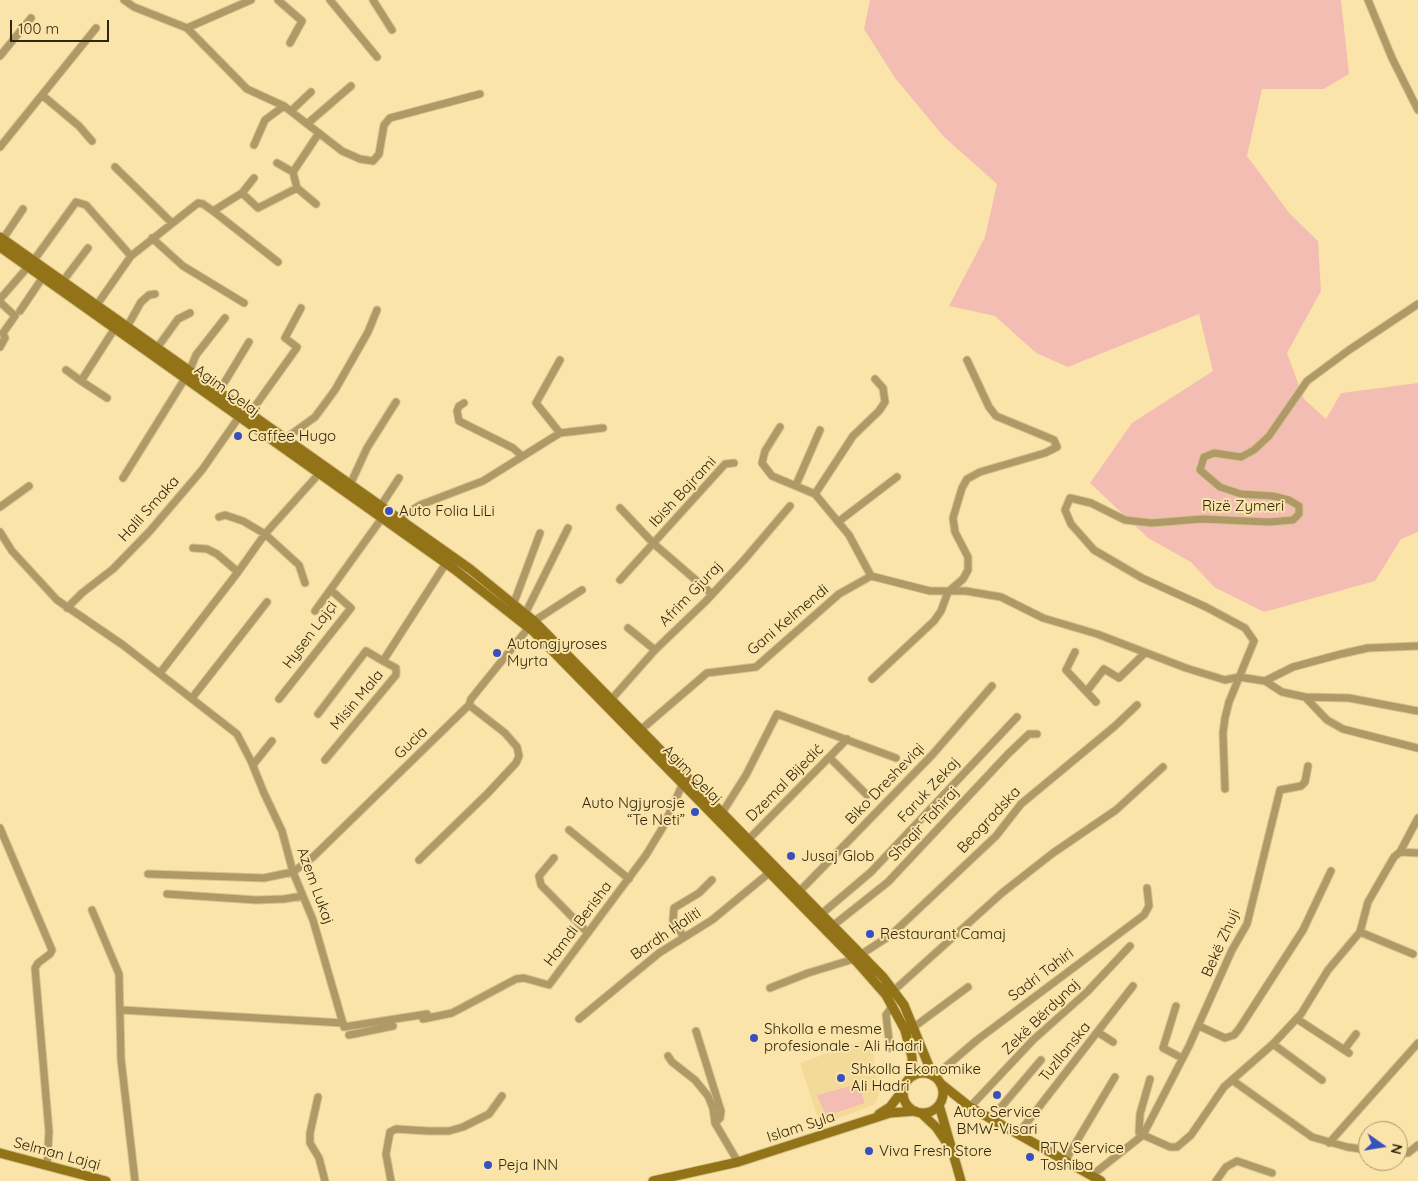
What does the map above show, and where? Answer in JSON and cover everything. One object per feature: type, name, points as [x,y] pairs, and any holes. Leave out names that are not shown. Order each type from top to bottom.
[{"type":"main road","name":"Agim Qelaj","points":[[1,241],[31,263],[63,281],[115,328],[218,393],[244,417]]},
{"type":"main road","name":"Agim Qelaj","points":[[31,263],[43,277],[127,327],[157,348],[187,375],[244,417],[348,489],[380,507],[398,524],[532,625],[830,928],[863,954],[914,1027],[923,1056],[936,1079]]},
{"type":"main road","name":"Agim Qelaj","points":[[348,489],[382,518],[398,524]]},
{"type":"main road","name":"Agim Qelaj","points":[[511,608],[525,614],[532,625]]},
{"type":"main road","name":"Agim Qelaj","points":[[684,781],[722,813],[769,873],[796,894]]},
{"type":"main road","name":"Agim Qelaj","points":[[830,928],[854,959],[891,993],[893,1005],[905,1030],[912,1057],[913,1076]]},
{"type":"main road","points":[[953,1152],[936,1127],[906,1102],[903,1090],[913,1076],[921,1073],[936,1079],[970,1107],[1101,1181]]},
{"type":"main road","points":[[936,1079],[943,1094],[940,1103],[961,1181]]},
{"type":"main road","name":"Islam Syla","points":[[872,1119],[890,1107],[903,1090]]},
{"type":"main road","points":[[918,1112],[928,1112],[940,1103],[970,1107]]},
{"type":"main road","name":"Islam Syla","points":[[653,1181],[738,1162],[890,1114],[918,1112]]},
{"type":"main road","name":"Selman Lajqi","points":[[0,1153],[106,1181]]},
{"type":"street","points":[[187,28],[251,0]]},
{"type":"street","points":[[278,0],[302,21],[290,43]]},
{"type":"street","points":[[330,0],[376,57]]},
{"type":"street","points":[[373,0],[392,30]]},
{"type":"street","points":[[1368,0],[1392,58],[1418,110]]},
{"type":"street","points":[[127,1],[187,28],[247,89],[284,106],[342,151],[360,159],[373,161],[378,154],[384,125],[390,118],[480,94]]},
{"type":"street","points":[[0,56],[31,18]]},
{"type":"street","points":[[0,147],[96,28]]},
{"type":"street","points":[[306,124],[351,86]]},
{"type":"street","points":[[291,111],[311,92]]},
{"type":"street","points":[[42,95],[79,126],[92,141]]},
{"type":"street","points":[[254,145],[265,120],[284,106]]},
{"type":"street","points":[[293,172],[319,134]]},
{"type":"street","points":[[277,163],[293,172],[297,188],[316,204]]},
{"type":"street","points":[[115,167],[172,223]]},
{"type":"street","points":[[213,211],[242,193],[254,178]]},
{"type":"street","points":[[242,193],[258,208],[297,188]]},
{"type":"street","points":[[0,347],[5,338],[3,333],[15,316],[0,301],[76,202],[86,204],[131,256]]},
{"type":"street","points":[[94,309],[131,256],[198,203],[213,211],[278,262]]},
{"type":"street","name":"Agim Qelaj","points":[[1,241],[23,209]]},
{"type":"street","points":[[152,238],[183,266],[244,304]]},
{"type":"street","points":[[63,281],[88,248]]},
{"type":"street","points":[[20,311],[43,277]]},
{"type":"street","points":[[127,327],[141,302],[149,295],[155,294]]},
{"type":"street","name":"Rizë Zymeri","points":[[1239,677],[1254,641],[1245,628],[1206,607],[1142,578],[1094,550],[1071,524],[1065,510],[1070,498],[1091,504],[1126,520],[1152,524],[1202,519],[1269,522],[1293,520],[1299,514],[1299,506],[1289,500],[1273,496],[1241,494],[1220,487],[1200,470],[1204,457],[1214,453],[1241,456],[1254,450],[1269,436],[1307,381],[1349,350],[1418,304]]},
{"type":"street","name":"Halil Smaka","points":[[67,608],[82,593],[113,569],[149,532],[244,417],[296,349],[285,338],[301,308]]},
{"type":"street","points":[[281,442],[312,419],[335,390],[368,332],[377,310]]},
{"type":"street","points":[[157,348],[178,320],[190,313]]},
{"type":"street","name":"Agim Qelaj","points":[[187,375],[196,355],[225,318]]},
{"type":"street","points":[[81,381],[115,328]]},
{"type":"street","points":[[218,393],[249,342]]},
{"type":"street","points":[[560,360],[536,403],[560,433]]},
{"type":"street","points":[[872,679],[934,621],[948,592],[964,579],[968,570],[968,557],[955,532],[953,518],[962,488],[967,479],[980,472],[1045,453],[1057,447],[1054,440],[996,416],[989,407],[967,360]]},
{"type":"street","points":[[66,370],[107,398]]},
{"type":"street","points":[[123,478],[187,375]]},
{"type":"street","points":[[815,494],[853,436],[879,411],[885,402],[883,388],[875,379]]},
{"type":"street","points":[[348,489],[367,448],[396,402]]},
{"type":"street","points":[[464,403],[459,406],[459,421],[513,448],[522,456]]},
{"type":"street","points":[[780,427],[764,451],[762,463],[772,476],[815,494],[849,535],[871,576],[905,586],[948,592],[966,591],[1001,597],[1042,618],[1096,634],[1225,680],[1239,677],[1265,681],[1282,692],[1306,697],[1349,698],[1418,711]]},
{"type":"street","points":[[398,524],[406,514],[420,505],[483,481],[560,433],[603,428]]},
{"type":"street","points":[[796,485],[820,430]]},
{"type":"street","name":"Ibish Bajrami","points":[[620,580],[725,464],[734,463]]},
{"type":"street","points":[[160,672],[238,572],[265,534],[322,471]]},
{"type":"street","points":[[838,522],[897,477]]},
{"type":"street","points":[[380,507],[399,478]]},
{"type":"street","points":[[0,507],[29,486]]},
{"type":"street","name":"Afrim Gjuraj","points":[[608,703],[655,650],[712,594],[790,506]]},
{"type":"street","name":"Ibish Bajrami","points":[[620,508],[654,544],[712,594]]},
{"type":"street","points":[[219,516],[225,515],[243,520],[265,534],[298,565],[305,583]]},
{"type":"street","name":"Hysen Lajçi","points":[[315,611],[332,590],[382,518]]},
{"type":"street","points":[[525,614],[568,528]]},
{"type":"street","name":"Azem Lukaj","points":[[0,532],[47,592],[67,608],[160,672],[237,734],[254,765],[264,793],[282,831],[293,872],[318,934],[343,1023]]},
{"type":"street","points":[[511,608],[540,533]]},
{"type":"street","points":[[193,548],[207,549],[217,554],[238,572]]},
{"type":"street","name":"Misin Mala","points":[[383,661],[448,560]]},
{"type":"street","name":"Gani Kelmendi","points":[[637,733],[707,673],[756,667],[840,594],[871,576]]},
{"type":"street","name":"Hysen Lajçi","points":[[279,698],[351,608],[332,590]]},
{"type":"street","points":[[532,625],[582,590]]},
{"type":"street","points":[[192,698],[267,602]]},
{"type":"street","name":"Gucia","points":[[293,872],[314,857],[469,705],[471,699],[532,625]]},
{"type":"street","points":[[628,628],[655,650]]},
{"type":"street","points":[[1265,681],[1293,667],[1341,654],[1368,648],[1418,646]]},
{"type":"street","name":"Misin Mala","points":[[318,714],[366,650],[396,668],[396,675],[325,760]]},
{"type":"street","points":[[1075,652],[1066,670],[1096,702]]},
{"type":"street","points":[[1087,691],[1104,669],[1119,678],[1145,653]]},
{"type":"street","points":[[1225,789],[1223,733],[1229,702],[1239,677]]},
{"type":"street","name":"Biko Dresheviqi","points":[[796,894],[933,754],[992,686]]},
{"type":"street","points":[[1306,697],[1327,720],[1343,729],[1417,748]]},
{"type":"street","name":"Beogradska","points":[[863,954],[891,935],[996,836],[1005,823],[1032,794],[1114,726],[1137,704]]},
{"type":"street","points":[[419,860],[492,789],[516,763],[519,756],[517,747],[506,733],[469,705]]},
{"type":"street","name":"Agim Qelaj","points":[[722,813],[746,775],[777,714],[896,758]]},
{"type":"street","name":"Faruk Zekaj","points":[[818,916],[871,872],[1017,716]]},
{"type":"street","name":"Shaqir Tahiraj","points":[[830,928],[888,882],[1008,754],[1029,734],[1037,734]]},
{"type":"street","name":"Dzemal Bijedić","points":[[746,843],[847,739]]},
{"type":"street","points":[[254,765],[272,741]]},
{"type":"street","points":[[830,758],[867,795]]},
{"type":"street","name":"Bekë Zhuji","points":[[1091,1176],[1143,1135],[1198,1026],[1232,950],[1247,924],[1280,790],[1301,786],[1305,782],[1308,766]]},
{"type":"street","points":[[891,993],[1002,893],[1053,853],[1116,810],[1163,767]]},
{"type":"street","name":"Hamdi Berisha","points":[[349,1035],[452,1013],[516,979],[524,978],[549,985],[629,879],[659,835],[684,781]]},
{"type":"street","points":[[1150,1079],[1140,1114],[1139,1133],[1170,1147],[1177,1147],[1191,1135],[1216,1096],[1273,1044],[1297,1019],[1328,970],[1360,932],[1368,902],[1394,857],[1400,852],[1418,818]]},
{"type":"street","points":[[0,828],[52,950],[50,954],[38,963],[36,968],[49,1132],[47,1165]]},
{"type":"street","name":"Hamdi Berisha","points":[[569,830],[629,879]]},
{"type":"street","points":[[1400,852],[1418,853]]},
{"type":"street","points":[[554,858],[539,876],[541,885],[588,933]]},
{"type":"street","points":[[1198,1026],[1225,1038],[1234,1035],[1303,930],[1331,871]]},
{"type":"street","points":[[148,874],[264,878],[293,872]]},
{"type":"street","name":"Bardh Haliti","points":[[579,1020],[629,976],[683,936],[712,920],[769,873]]},
{"type":"street","points":[[683,936],[673,920],[674,908],[699,893],[712,880]]},
{"type":"street","name":"Sadri Tahiri","points":[[936,1079],[942,1070],[976,1040],[1144,915],[1149,906],[1147,888]]},
{"type":"street","points":[[167,894],[256,900],[303,896]]},
{"type":"street","points":[[92,910],[117,969],[121,987],[121,1059],[135,1181]]},
{"type":"street","points":[[1360,932],[1413,954]]},
{"type":"street","name":"Zekë Bërdynaj","points":[[970,1107],[1033,1040],[1087,992],[1130,946]]},
{"type":"street","points":[[770,988],[808,973],[854,959],[863,954]]},
{"type":"street","name":"Tuzllanska","points":[[1018,1134],[1073,1063],[1099,1033],[1133,986]]},
{"type":"street","points":[[914,1027],[968,987]]},
{"type":"street","points":[[890,1048],[886,1015],[893,1005]]},
{"type":"street","points":[[1176,1006],[1163,1048],[1182,1058]]},
{"type":"street","points":[[121,1010],[343,1023],[346,1028],[426,1014]]},
{"type":"street","points":[[1297,1019],[1346,1051],[1356,1034]]},
{"type":"street","points":[[696,1032],[721,1111],[720,1118],[715,1124]]},
{"type":"street","points":[[1099,1033],[1113,1042]]},
{"type":"street","points":[[1329,1143],[1418,1043]]},
{"type":"street","points":[[1273,1044],[1322,1080]]},
{"type":"street","points":[[668,1056],[672,1062],[687,1072],[702,1087],[713,1108],[715,1124],[738,1162]]},
{"type":"street","name":"Zekë Bërdynaj","points":[[991,1119],[1041,1060]]},
{"type":"street","points":[[1065,1161],[1114,1077]]},
{"type":"street","points":[[1232,1080],[1304,1132],[1329,1143],[1358,1148]]},
{"type":"street","points":[[391,1181],[386,1154],[390,1132],[396,1129],[449,1131],[463,1127],[489,1114],[502,1096]]},
{"type":"street","points":[[318,1098],[310,1133],[310,1143],[319,1158],[325,1181]]},
{"type":"street","points":[[1408,1153],[1418,1145]]},
{"type":"street","points":[[1408,1153],[1418,1150]]},
{"type":"street","points":[[1216,1181],[1232,1162],[1272,1173]]},
{"type":"shaded area","points":[[870,0],[1341,0],[1349,74],[1324,89],[1262,89],[1247,156],[1290,214],[1318,241],[1321,291],[1287,353],[1304,399],[1326,419],[1341,393],[1418,383],[1418,532],[1401,539],[1375,581],[1264,612],[1214,587],[1191,562],[1148,538],[1090,483],[1132,423],[1213,371],[1199,314],[1068,367],[1036,353],[995,316],[949,306],[985,237],[997,184],[944,137],[895,78],[864,29]]},
{"type":"shaded area","name":"Shkolla Ekonomike Ali Hadri","points":[[867,1039],[872,1044],[879,1093],[875,1104],[820,1125],[800,1063]]},
{"type":"shaded area","points":[[858,1084],[865,1103],[826,1116],[817,1095]]},
{"type":"place","name":"Caffee Hugo","points":[[238,436]]},
{"type":"place","name":"Auto Folia LiLi","points":[[389,511]]},
{"type":"place","name":"Autongjyroses Myrta","points":[[497,653]]},
{"type":"place","name":"Auto Ngjyrosje “Te Neti”","points":[[695,812]]},
{"type":"place","name":"Jusaj Glob","points":[[791,856]]},
{"type":"place","name":"Restaurant Camaj","points":[[870,934]]},
{"type":"place","name":"Shkolla e mesme profesionale - Ali Hadri","points":[[754,1038]]},
{"type":"place","name":"Shkolla Ekonomike Ali Hadri","points":[[841,1078]]},
{"type":"place","name":"Auto Service BMW-Visari","points":[[997,1095]]},
{"type":"place","name":"Viva Fresh Store","points":[[869,1151]]},
{"type":"place","name":"RTV Service Toshiba","points":[[1030,1157]]},
{"type":"place","name":"Peja INN","points":[[488,1165]]}]
